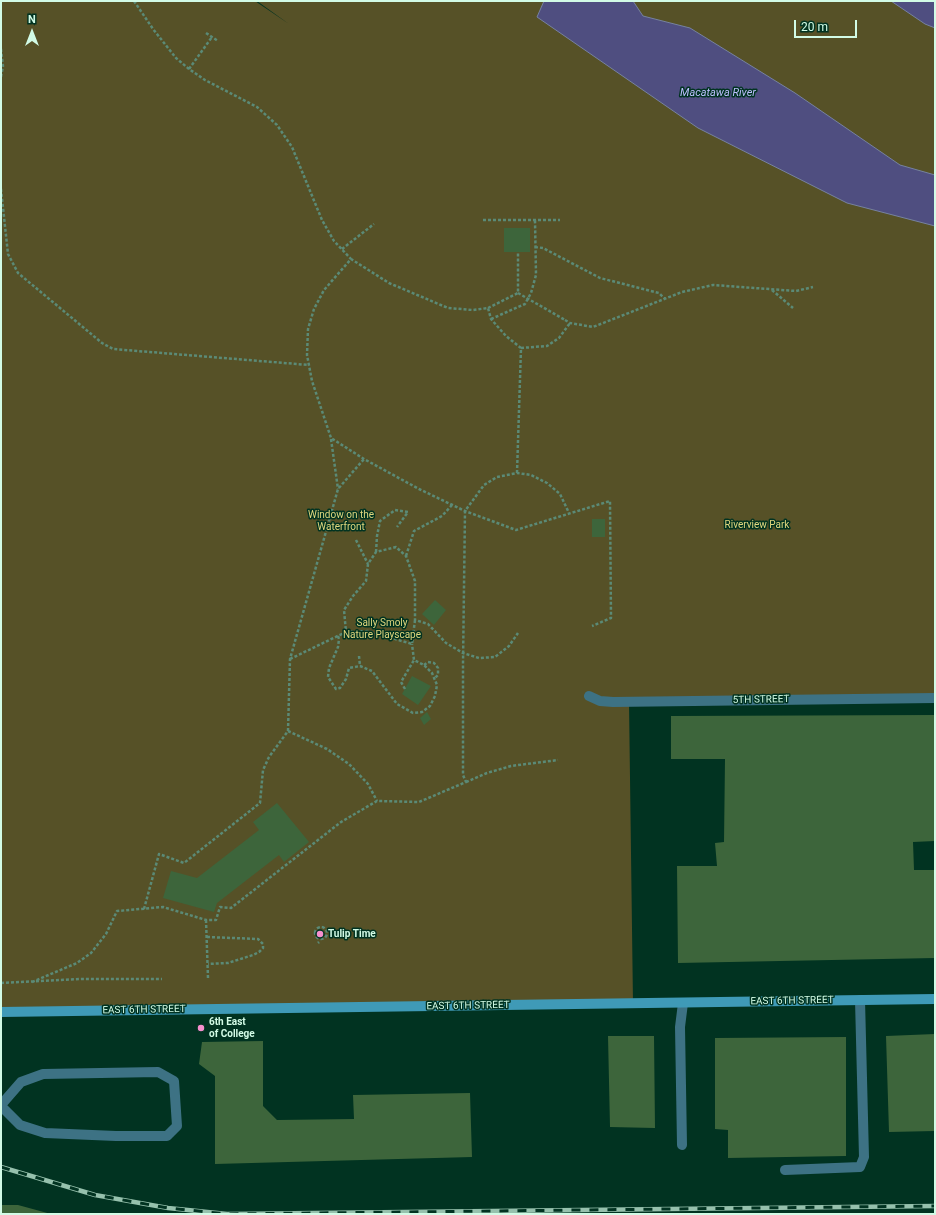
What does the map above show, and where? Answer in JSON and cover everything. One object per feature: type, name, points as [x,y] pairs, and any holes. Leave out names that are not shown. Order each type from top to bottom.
[{"type":"street","name":"5TH STREET","points":[[589,696],[600,701],[613,702],[935,698]]},
{"type":"street","name":"EAST 6TH STREET","points":[[1,1012],[935,999]]},
{"type":"street","points":[[785,1170],[860,1167],[864,1157],[860,1000]]},
{"type":"street","points":[[682,1145],[680,1027],[683,1003]]},
{"type":"street","points":[[158,1072],[174,1081],[177,1126],[167,1136],[116,1136],[45,1133],[20,1125],[1,1105],[21,1082],[43,1074],[158,1072]]},
{"type":"path","points":[[134,1],[153,29],[176,58],[205,80],[256,107],[277,125],[292,147],[322,220],[334,241],[351,259],[389,283],[448,308],[473,310],[488,308],[518,293]]},
{"type":"path","points":[[206,33],[218,41]]},
{"type":"path","points":[[189,69],[212,38]]},
{"type":"path","points":[[1,49],[3,66],[1,77]]},
{"type":"path","points":[[1,189],[8,254],[18,272],[102,343],[113,349],[309,365]]},
{"type":"path","points":[[483,220],[560,220]]},
{"type":"path","points":[[491,320],[525,304],[531,293],[536,275],[535,220]]},
{"type":"path","points":[[342,249],[374,224]]},
{"type":"path","points":[[535,248],[543,248],[600,278],[659,293],[665,299]]},
{"type":"path","points":[[518,252],[518,293]]},
{"type":"path","points":[[144,909],[159,854],[184,863],[260,803],[263,770],[269,756],[288,731],[290,659],[338,489],[331,438],[312,381],[307,355],[308,329],[314,309],[324,290],[351,259]]},
{"type":"path","points":[[518,293],[570,323],[593,328],[682,292],[713,285],[796,291],[813,287]]},
{"type":"path","points":[[772,290],[793,308]]},
{"type":"path","points":[[488,308],[491,320],[506,336],[521,348],[547,346],[560,338],[570,323]]},
{"type":"path","points":[[517,473],[521,348]]},
{"type":"path","points":[[331,438],[364,459],[419,489],[465,511],[516,530],[610,501],[612,618],[592,626]]},
{"type":"path","points":[[338,489],[364,459]]},
{"type":"path","points":[[466,782],[463,775],[465,511],[484,485],[497,477],[517,473],[531,475],[547,483],[560,494],[570,514]]},
{"type":"path","points":[[406,556],[414,530],[442,516],[452,505]]},
{"type":"path","points":[[346,632],[344,610],[353,596],[366,581],[368,564],[376,552],[380,521],[395,510],[408,512],[397,527]]},
{"type":"path","points":[[356,540],[368,564]]},
{"type":"path","points":[[376,552],[396,547],[406,556],[414,581],[415,620],[412,644],[414,660],[402,682],[404,689]]},
{"type":"path","points":[[415,620],[428,624],[446,643],[463,653],[479,658],[495,657],[509,646],[518,633]]},
{"type":"path","points":[[290,659],[346,632],[368,631],[412,644]]},
{"type":"path","points":[[338,636],[338,647],[329,668],[328,677],[332,685],[336,689],[340,688],[346,679],[349,668],[360,666],[372,671],[397,704],[413,713],[422,712],[430,706],[435,696],[437,685],[432,673],[424,665],[414,660]]},
{"type":"path","points":[[360,656],[360,666]]},
{"type":"path","points":[[424,665],[428,662],[434,663],[438,668],[438,675],[435,679]]},
{"type":"path","points":[[288,731],[327,749],[349,764],[368,784],[377,801]]},
{"type":"path","points":[[32,982],[77,963],[91,953],[106,934],[117,911],[163,907],[206,920],[216,920],[220,907],[231,908],[340,822],[377,801],[419,802],[487,773],[511,766],[558,760]]},
{"type":"path","points":[[206,920],[208,978]]},
{"type":"path","points":[[320,927],[326,930],[327,934],[325,938],[321,940],[317,939],[314,934],[315,930],[320,927]]},
{"type":"path","points":[[207,937],[258,939],[263,944],[263,948],[254,955],[228,963],[208,964]]},
{"type":"path","points":[[1,983],[81,979],[162,979]]},
{"type":"green space","name":"Window on the Waterfront","points":[[1,1],[255,1],[289,24],[257,1],[935,1],[935,698],[629,702],[633,1003],[1,1012]]},
{"type":"water","name":"Macatawa River","points":[[544,1],[633,1],[643,16],[690,28],[795,93],[900,165],[935,175],[935,226],[847,203],[698,128],[537,17]]},
{"type":"water","points":[[891,1],[935,1],[935,28],[925,24]]},
{"type":"building","points":[[504,228],[530,228],[530,252],[504,252]]},
{"type":"building","points":[[592,519],[605,519],[605,537],[592,537]]},
{"type":"building","points":[[435,600],[446,610],[434,625],[422,614]]},
{"type":"building","points":[[412,676],[431,686],[418,705],[402,694]]},
{"type":"building","points":[[427,712],[431,719],[424,725],[420,718]]},
{"type":"building","points":[[934,715],[935,841],[913,842],[914,870],[935,870],[935,958],[678,963],[677,866],[717,866],[715,843],[724,842],[725,759],[671,759],[671,716]]},
{"type":"building","points":[[277,803],[309,842],[284,862],[279,855],[217,903],[214,912],[163,898],[171,871],[197,878],[259,830],[253,822]]},
{"type":"building","points":[[935,1034],[935,1131],[889,1132],[886,1036]]},
{"type":"building","points":[[608,1036],[654,1036],[655,1128],[610,1127]]},
{"type":"building","points":[[846,1037],[846,1156],[728,1158],[728,1130],[715,1129],[715,1038]]},
{"type":"building","points":[[263,1041],[263,1106],[277,1120],[354,1119],[353,1095],[470,1093],[472,1157],[215,1164],[215,1076],[199,1064],[202,1042]]},
{"type":"building","points":[[1,1205],[18,1205],[51,1214],[1,1214]]},
{"type":"railway","points":[[1,1167],[95,1195],[168,1208],[227,1214],[935,1206]]},
{"type":"place","name":"Tulip Time","points":[[320,934]]},
{"type":"place","name":"6th East of College","points":[[201,1028]]},
{"type":"park label","name":"Riverview Park","points":[[757,525]]},
{"type":"park label","name":"Sally Smoly Nature Playscape","points":[[382,628]]}]
